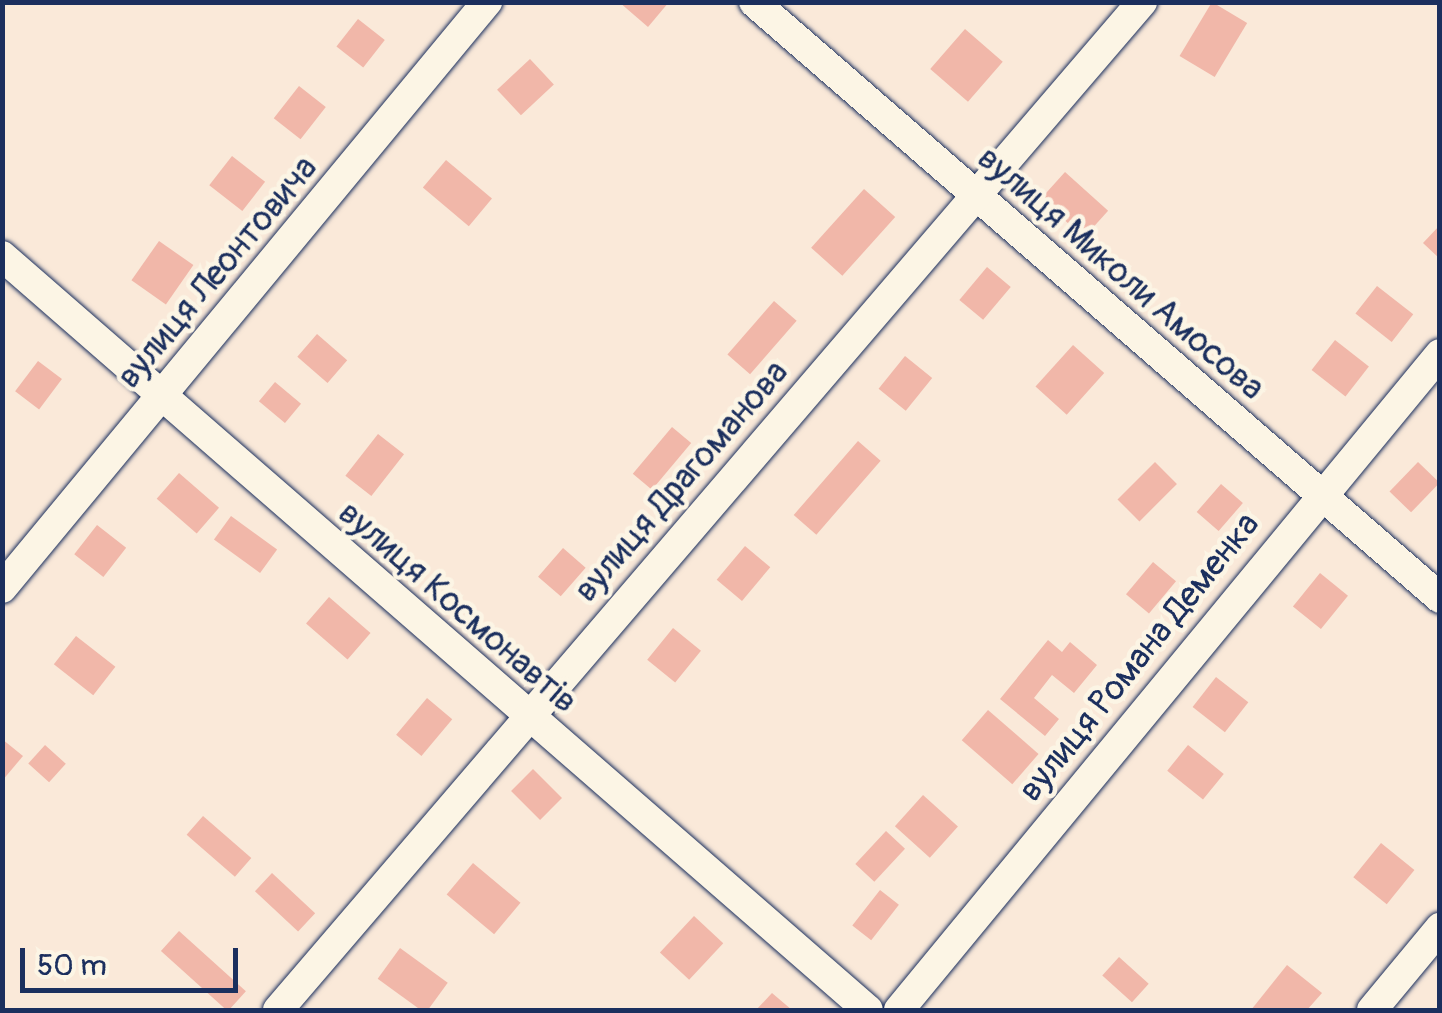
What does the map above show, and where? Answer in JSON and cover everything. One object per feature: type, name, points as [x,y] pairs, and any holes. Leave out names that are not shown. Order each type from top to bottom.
[{"type":"street","name":"вулиця Леонтовича","points":[[2,588],[487,2]]},
{"type":"street","name":"вулиця Миколи Амосова","points":[[754,2],[1440,598]]},
{"type":"street","name":"вулиця Драгоманова","points":[[278,1010],[1142,2]]},
{"type":"street","name":"вулиця Космонавтів","points":[[2,256],[868,1010]]},
{"type":"street","name":"вулиця Романа Деменка","points":[[899,1010],[1319,496],[1440,354]]},
{"type":"street","points":[[1372,1010],[1440,928]]},
{"type":"building","points":[[619,2],[669,2],[648,27]]},
{"type":"building","points":[[1212,2],[1247,23],[1215,77],[1180,56]]},
{"type":"building","points":[[358,19],[385,40],[363,68],[336,47]]},
{"type":"building","points":[[965,29],[1003,62],[968,102],[930,69]]},
{"type":"building","points":[[530,59],[554,85],[521,115],[497,90]]},
{"type":"building","points":[[299,86],[326,107],[301,139],[274,118]]},
{"type":"building","points":[[232,156],[265,182],[242,211],[209,185]]},
{"type":"building","points":[[446,160],[492,199],[469,226],[423,188]]},
{"type":"building","points":[[1065,172],[1108,211],[1084,238],[1041,199]]},
{"type":"building","points":[[864,189],[895,217],[842,276],[811,248]]},
{"type":"building","points":[[1440,225],[1440,259],[1423,243]]},
{"type":"building","points":[[159,241],[193,265],[166,304],[131,280]]},
{"type":"building","points":[[987,267],[1011,287],[983,320],[959,300]]},
{"type":"building","points":[[1377,286],[1413,314],[1392,342],[1355,314]]},
{"type":"building","points":[[774,301],[797,321],[750,374],[727,355]]},
{"type":"building","points":[[317,334],[347,360],[328,383],[297,357]]},
{"type":"building","points":[[1335,340],[1369,366],[1345,396],[1312,370]]},
{"type":"building","points":[[1073,345],[1104,373],[1067,415],[1036,387]]},
{"type":"building","points":[[905,356],[932,378],[906,411],[879,389]]},
{"type":"building","points":[[38,361],[62,379],[39,409],[15,391]]},
{"type":"building","points":[[275,382],[301,404],[285,423],[259,401]]},
{"type":"building","points":[[672,427],[691,443],[652,490],[633,474]]},
{"type":"building","points":[[378,434],[404,454],[371,496],[345,476]]},
{"type":"building","points":[[858,441],[881,461],[816,535],[794,515]]},
{"type":"building","points":[[1155,462],[1177,484],[1139,521],[1118,499]]},
{"type":"building","points":[[1418,462],[1440,483],[1411,512],[1390,491]]},
{"type":"building","points":[[179,473],[219,508],[197,533],[157,499]]},
{"type":"building","points":[[1221,484],[1243,503],[1219,531],[1197,512]]},
{"type":"building","points":[[231,516],[277,550],[260,573],[214,539]]},
{"type":"building","points":[[97,525],[126,548],[103,577],[74,554]]},
{"type":"building","points":[[745,546],[770,567],[742,601],[717,580]]},
{"type":"building","points":[[563,548],[586,568],[561,596],[538,577]]},
{"type":"building","points":[[1153,562],[1176,581],[1149,613],[1126,594]]},
{"type":"building","points":[[1320,573],[1348,596],[1321,629],[1293,606]]},
{"type":"building","points":[[329,597],[371,633],[348,659],[306,623]]},
{"type":"building","points":[[673,628],[701,651],[675,683],[647,660]]},
{"type":"building","points":[[76,636],[115,667],[93,695],[54,664]]},
{"type":"building","points":[[1048,640],[1062,652],[1070,642],[1097,665],[1074,693],[1052,675],[1034,698],[1059,719],[1045,736],[1000,699]]},
{"type":"building","points":[[1216,677],[1248,702],[1225,732],[1193,707]]},
{"type":"building","points":[[427,698],[452,719],[421,756],[396,735]]},
{"type":"building","points":[[988,710],[1039,754],[1012,784],[962,740]]},
{"type":"building","points":[[2,739],[23,756],[2,781]]},
{"type":"building","points":[[45,745],[66,764],[49,782],[28,764]]},
{"type":"building","points":[[1188,745],[1224,774],[1203,800],[1167,771]]},
{"type":"building","points":[[533,769],[562,798],[540,820],[511,791]]},
{"type":"building","points":[[923,795],[958,826],[930,858],[895,826]]},
{"type":"building","points":[[203,816],[251,858],[235,877],[187,835]]},
{"type":"building","points":[[886,831],[905,849],[874,882],[855,864]]},
{"type":"building","points":[[1381,843],[1414,870],[1387,904],[1353,877]]},
{"type":"building","points":[[473,863],[520,903],[494,934],[447,894]]},
{"type":"building","points":[[272,873],[315,913],[298,932],[255,891]]},
{"type":"building","points":[[880,890],[899,905],[871,940],[852,925]]},
{"type":"building","points":[[694,916],[723,943],[689,980],[660,953]]},
{"type":"building","points":[[179,931],[246,991],[226,1010],[161,951]]},
{"type":"building","points":[[400,948],[448,983],[428,1010],[421,1010],[378,979]]},
{"type":"building","points":[[1119,957],[1149,984],[1132,1002],[1102,976]]},
{"type":"building","points":[[1287,965],[1322,993],[1307,1010],[1251,1010]]},
{"type":"building","points":[[772,993],[792,1010],[756,1010]]}]
